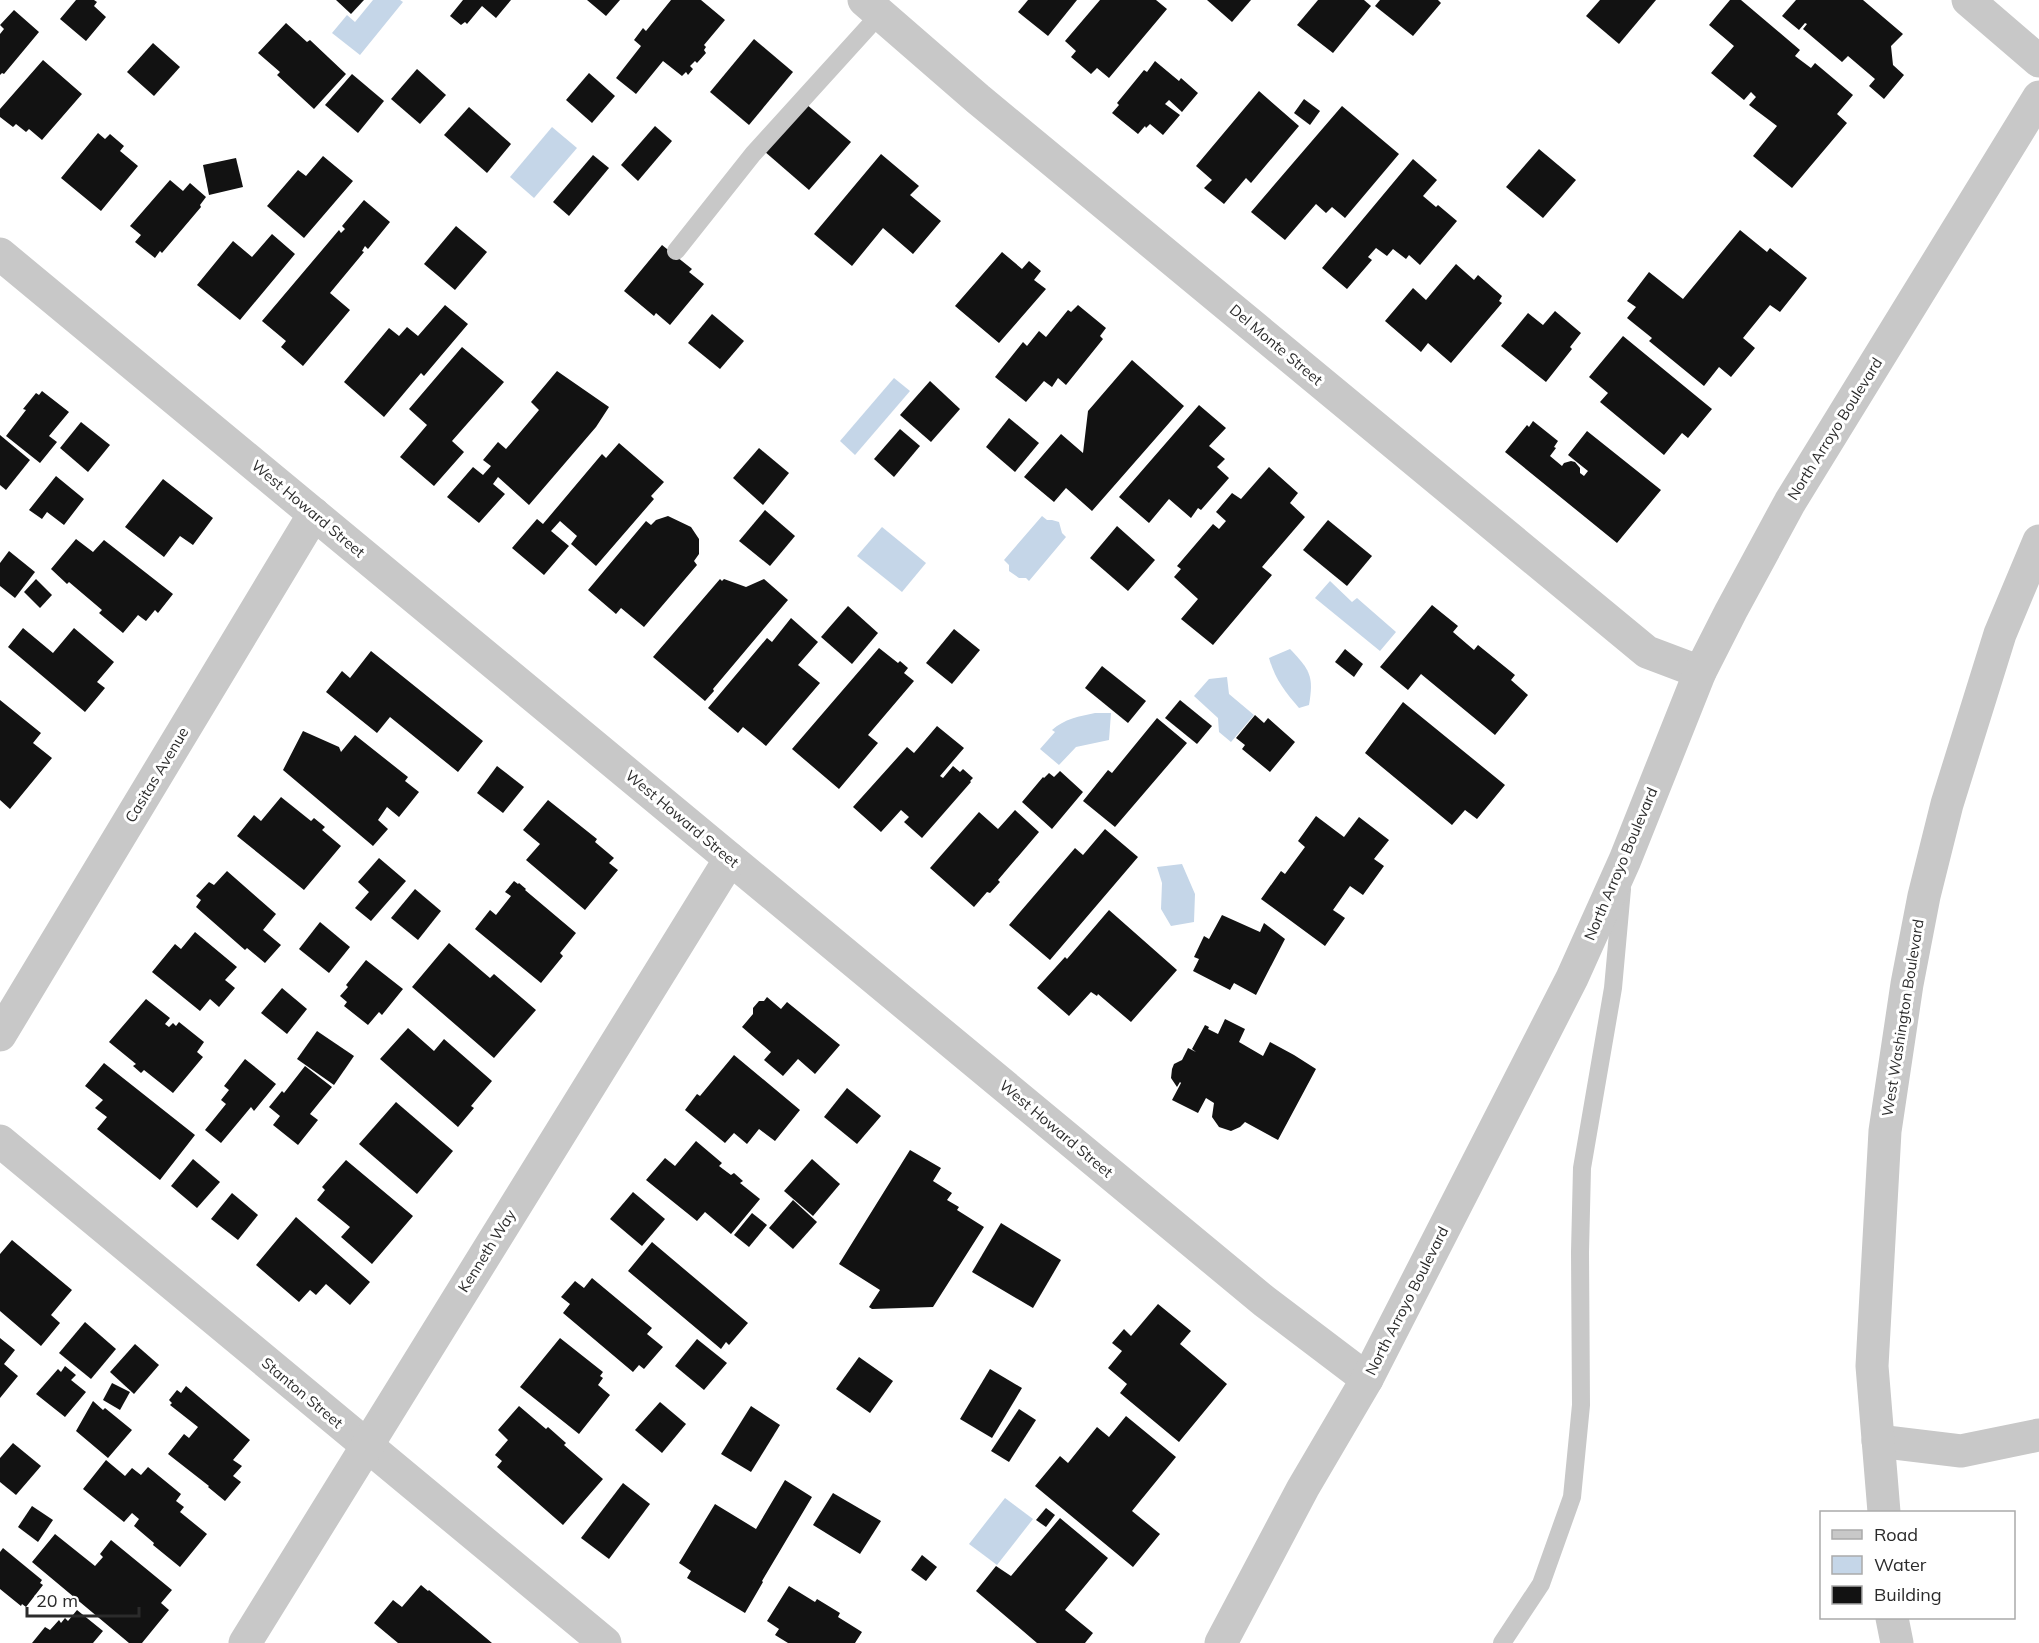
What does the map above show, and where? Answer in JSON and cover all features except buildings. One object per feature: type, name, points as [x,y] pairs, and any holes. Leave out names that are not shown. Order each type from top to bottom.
[{"type":"street","points":[[1968,0],[2039,61]]},
{"type":"street","name":"Del Monte Street","points":[[872,7],[978,99],[1647,652],[1700,672]]},
{"type":"street","name":"North Arroyo Boulevard","points":[[1221,1643],[1303,1488],[1367,1379],[1572,978],[1625,860],[1700,672],[1790,502],[2039,97]]},
{"type":"street","name":"West Howard Street","points":[[0,254],[1264,1301],[1367,1379]]},
{"type":"street","name":"Casitas Avenue","points":[[0,1035],[314,514]]},
{"type":"street","name":"West Washington Boulevard","points":[[1884,1511],[1872,1366],[1885,1131],[1909,973],[1924,896],[1947,804],[2000,634],[2039,541]]},
{"type":"street","name":"Kenneth Way","points":[[244,1643],[730,859]]},
{"type":"street","name":"Stanton Street","points":[[0,1142],[605,1643]]},
{"type":"street","points":[[1878,1441],[1961,1451],[2039,1436]]},
{"type":"street","points":[[1892,1619],[1897,1643]]},
{"type":"lane","points":[[676,251],[872,7]]},
{"type":"lane","points":[[1502,1643],[1541,1584],[1572,1497],[1581,1405],[1582,1168],[1613,988],[1625,860]]},
{"type":"water","points":[[373,0],[403,2],[360,55],[332,33],[347,15],[355,22]]},
{"type":"water","points":[[552,127],[577,148],[534,198],[510,177]]},
{"type":"water","points":[[894,378],[910,391],[855,455],[840,441]]},
{"type":"water","points":[[1042,516],[1047,520],[1059,522],[1062,533],[1066,537],[1029,581],[1009,571],[1009,565],[1004,560]]},
{"type":"water","points":[[882,527],[926,563],[902,592],[857,556]]},
{"type":"water","points":[[1330,581],[1352,602],[1357,598],[1396,632],[1380,651],[1315,598]]},
{"type":"water","points":[[1290,649],[1306,668],[1310,680],[1309,705],[1299,708],[1281,685],[1269,658]]},
{"type":"water","points":[[1227,677],[1229,694],[1254,715],[1231,742],[1219,732],[1218,718],[1194,696],[1209,679]]},
{"type":"water","points":[[1095,713],[1111,713],[1109,740],[1076,747],[1059,765],[1040,749],[1055,732],[1052,730],[1057,726]]},
{"type":"water","points":[[1182,864],[1195,894],[1194,922],[1171,926],[1161,909],[1162,883],[1157,867]]},
{"type":"water","points":[[1005,1498],[1033,1519],[997,1565],[969,1544]]}]
